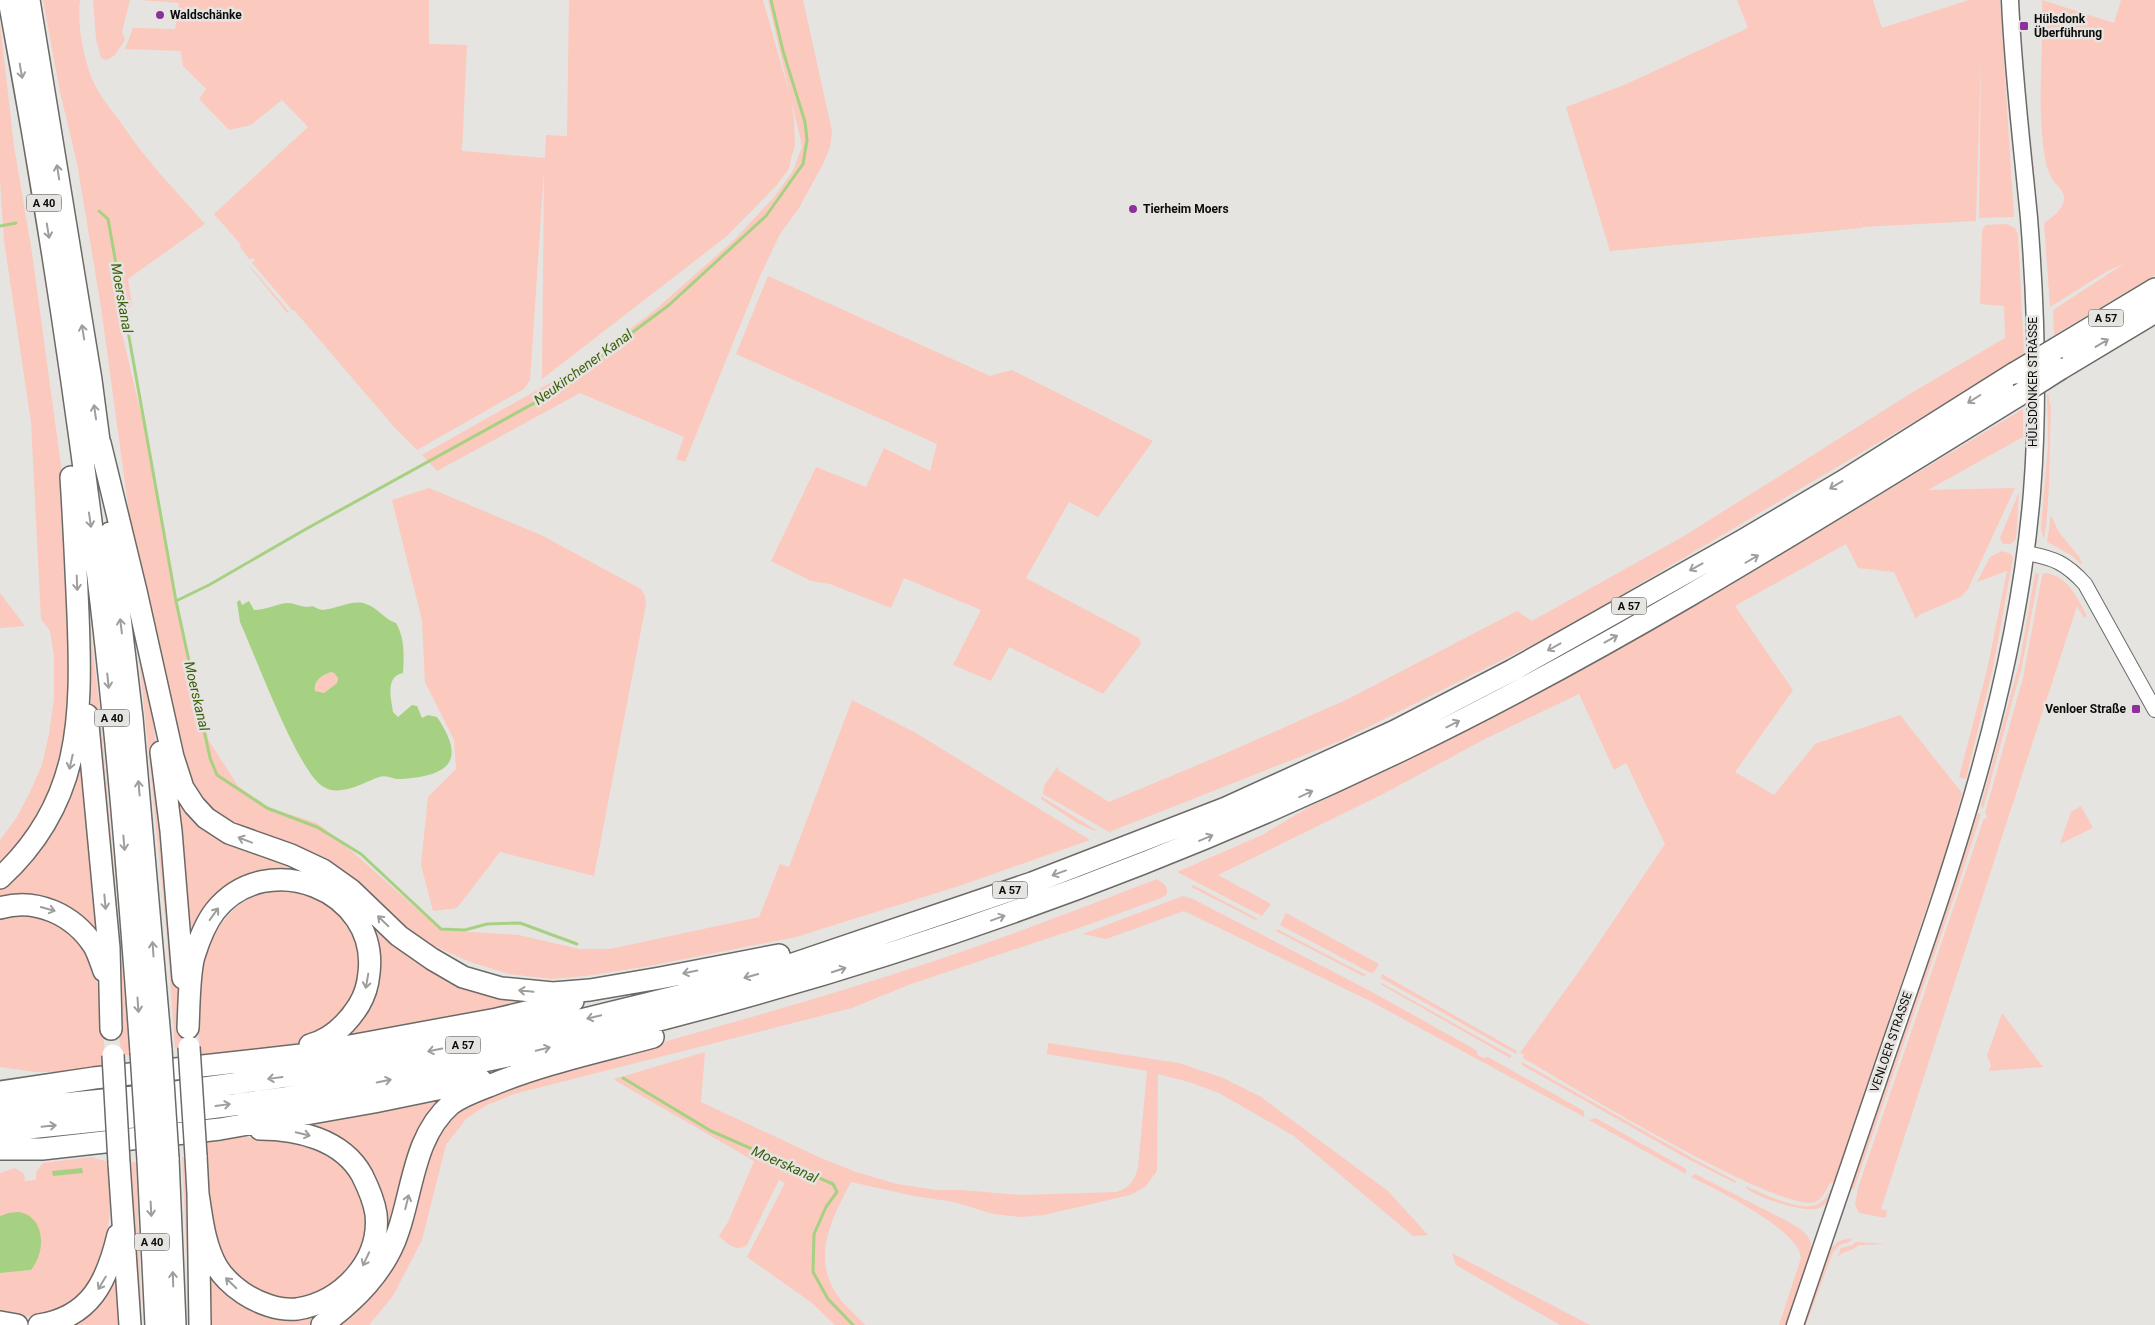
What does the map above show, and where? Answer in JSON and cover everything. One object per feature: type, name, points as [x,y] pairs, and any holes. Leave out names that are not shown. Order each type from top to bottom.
[{"type":"highway","name":"A 40","points":[[9,0],[44,204],[71,385],[99,593],[133,944],[151,1052]]},
{"type":"highway","name":"A 40","points":[[29,0],[90,371],[132,718],[158,1159],[175,1325]]},
{"type":"highway","name":"A 57","points":[[0,1110],[155,1095],[350,1067],[540,1030],[694,992],[780,968],[1138,844],[1226,808],[1377,739],[1513,670],[1750,536],[1850,477],[2015,373],[2155,289]]},
{"type":"highway","name":"A 57","points":[[0,1130],[158,1115],[353,1087],[543,1049],[793,985],[953,934],[1128,870],[1262,815],[1406,748],[1525,687],[1757,556],[2155,312]]},
{"type":"highway","points":[[0,878],[28,848],[60,796],[69,772],[79,715],[79,644],[69,430],[71,385]]},
{"type":"highway","points":[[100,443],[136,591],[173,757],[183,788],[206,818],[229,833],[290,855],[323,870],[351,890],[399,936],[432,959],[463,977],[501,988],[553,994],[660,978],[800,950],[884,927],[914,923]]},
{"type":"highway","points":[[136,591],[156,707],[170,822],[196,1156],[200,1325]]},
{"type":"highway","points":[[79,644],[108,939],[111,1029],[130,1325]]},
{"type":"highway","points":[[188,1038],[194,958],[203,932],[216,911],[233,894],[254,884],[276,879],[298,880],[319,887],[341,902],[355,917],[369,948],[367,986],[352,1016],[336,1034],[318,1043],[226,1063]]},
{"type":"highway","points":[[0,908],[32,905],[54,911],[80,928],[95,947],[104,972],[111,1029]]},
{"type":"highway","points":[[0,1092],[94,1078],[301,1055],[497,1019],[660,978]]},
{"type":"highway","points":[[0,1149],[42,1148],[220,1129],[374,1102],[520,1073],[741,1011],[793,985]]},
{"type":"highway","points":[[322,1325],[354,1300],[385,1260],[398,1234],[426,1137],[441,1114],[464,1096],[520,1073]]},
{"type":"highway","points":[[0,1076],[25,1080],[94,1078]]},
{"type":"highway","points":[[198,1194],[205,1239],[217,1267],[232,1286],[252,1299],[273,1307],[295,1309],[326,1300],[341,1292],[360,1272],[375,1236],[376,1214],[370,1190],[357,1166],[340,1151],[308,1134],[280,1129],[220,1129]]},
{"type":"highway","points":[[0,1160],[36,1152],[42,1148]]},
{"type":"highway","name":"A 40","points":[[156,1325],[158,1159]]},
{"type":"highway","points":[[39,1325],[60,1320],[80,1308],[96,1293],[106,1277],[112,1260],[119,1229],[122,1202]]},
{"type":"highway","points":[[0,1322],[17,1325]]},
{"type":"main road","name":"HÜLSDONKER STRASSE","points":[[2010,0],[2014,80],[2029,220],[2035,345],[2033,489],[2026,552]]},
{"type":"main road","name":"VENLOER STRASSE","points":[[1795,1325],[1974,795],[2006,662],[2026,552]]},
{"type":"street","points":[[2026,552],[2059,561],[2072,570],[2085,584],[2155,710]]},
{"type":"shaded area","points":[[43,0],[80,0],[79,20],[82,40],[86,60],[95,85],[141,151],[205,224],[128,279],[132,304],[119,321],[146,434],[184,643],[209,741],[238,786],[270,808],[317,823],[338,839],[441,930],[519,935],[579,949],[610,949],[759,917],[780,864],[789,867],[852,700],[916,733],[1090,840],[962,885],[796,937],[649,966],[586,976],[551,979],[509,974],[470,962],[432,945],[392,917],[227,822],[210,809],[196,794],[184,770],[148,616],[130,520],[101,307],[77,163],[60,92]]},
{"type":"shaded area","points":[[93,0],[130,0],[122,32],[125,40],[115,55],[107,60],[101,58],[96,39]]},
{"type":"shaded area","points":[[140,0],[429,0],[429,44],[467,45],[462,151],[545,158],[546,135],[567,136],[569,0],[763,0],[790,96],[768,0],[803,0],[832,131],[830,147],[799,208],[780,234],[760,276],[685,462],[676,459],[684,437],[580,393],[437,471],[422,455],[546,385],[573,372],[655,310],[734,240],[775,196],[793,171],[802,146],[791,100],[795,145],[788,170],[776,186],[727,236],[542,379],[544,171],[530,380],[524,389],[417,450],[395,428],[293,311],[252,263],[255,260],[253,258],[249,259],[240,247],[241,245],[214,214],[308,127],[282,100],[251,125],[229,130],[199,99],[206,89],[183,66],[181,51],[125,49],[133,28],[175,29],[179,3]]},
{"type":"shaded area","points":[[1737,0],[1873,0],[1882,28],[1969,0],[2000,0],[2014,217],[1979,218],[1981,56],[1976,221],[1863,227],[1852,210],[1863,228],[1610,251],[1566,107],[1624,85],[1748,28]]},
{"type":"shaded area","points":[[2042,0],[2114,23],[2121,0],[2155,0],[2155,275],[2054,335],[2053,310],[2125,263],[2106,272],[2050,307],[2044,223],[2059,210],[2064,196],[2052,180],[2048,170],[2042,138]]},
{"type":"shaded area","points":[[0,23],[14,146],[32,253],[62,473],[67,533],[71,713],[57,775],[42,809],[29,830],[0,863],[0,840],[17,817],[42,765],[54,698],[54,656],[50,631],[41,619],[31,422],[4,241],[0,181]]},
{"type":"shaded area","points":[[2006,224],[2015,228],[2018,234],[2024,354],[1937,408],[1560,631],[1340,741],[1109,832],[1043,794],[1044,786],[1058,766],[1058,770],[1109,802],[1348,699],[1517,611],[1532,621],[1684,536],[1913,392],[2005,338],[2004,306],[1980,304],[1982,230],[1986,225]]},
{"type":"shaded area","points":[[251,267],[289,312],[287,313]]},
{"type":"shaded area","points":[[768,276],[990,376],[1012,370],[1153,441],[1098,517],[1069,502],[1026,578],[1139,638],[1141,644],[1103,694],[1009,647],[991,681],[953,665],[981,610],[904,578],[891,608],[830,584],[811,581],[771,561],[816,467],[866,487],[884,448],[930,471],[937,444],[736,354]]},
{"type":"shaded area","points":[[2048,394],[2051,407],[2048,506],[2044,539],[2041,529],[2048,445]]},
{"type":"shaded area","points":[[2023,409],[2023,437],[1928,490],[2015,488],[1968,589],[1961,597],[1919,615],[1916,619],[1894,572],[1858,568],[1846,544],[1735,606],[1793,690],[1735,772],[1774,795],[1815,744],[1900,715],[1962,793],[1949,842],[1834,1182],[1829,1184],[1817,1201],[1794,1200],[1760,1188],[1718,1168],[1671,1144],[1582,1093],[1523,1058],[1524,1054],[1520,1053],[1585,963],[1665,844],[1626,763],[1614,770],[1579,694],[1487,738],[1381,795],[1218,875],[1271,904],[1262,916],[1177,872],[1262,835],[1309,807],[1409,760],[1566,679],[1733,584]]},
{"type":"shaded area","points":[[429,488],[541,535],[641,589],[645,596],[646,604],[594,876],[500,852],[457,908],[433,911],[421,865],[428,797],[456,769],[454,740],[425,682],[422,620],[392,500]]},
{"type":"shaded area","points":[[2019,492],[2016,539],[2011,544],[2003,544],[2000,538]]},
{"type":"shaded area","points":[[2051,515],[2058,531],[2080,558],[2082,565],[2071,555],[2047,542]]},
{"type":"shaded area","points":[[2002,551],[2011,554],[2013,558],[1993,668],[1966,779],[1959,777],[1987,670],[2007,571],[1977,582],[1990,557]]},
{"type":"shaded area","points":[[2035,573],[2039,574],[2022,666],[1983,809],[1981,805],[2020,660]]},
{"type":"shaded area","points":[[2044,573],[2059,578],[2071,588],[2087,616],[2084,618],[2077,606],[1881,1209],[1887,1211],[1886,1218],[1859,1213],[1855,1204],[1858,1188],[1984,818],[1988,819],[1985,813],[2023,678]]},
{"type":"shaded area","points":[[85,580],[101,721],[130,1055],[121,1055],[90,689]]},
{"type":"shaded area","points":[[0,593],[25,626],[0,628]]},
{"type":"shaded area","points":[[240,600],[242,605],[249,601],[254,610],[287,603],[306,607],[312,606],[323,610],[350,603],[361,603],[374,608],[396,623],[402,641],[404,660],[403,673],[397,675],[391,683],[393,712],[398,717],[412,705],[417,706],[422,718],[428,715],[437,717],[451,745],[451,755],[448,763],[441,770],[418,777],[398,779],[382,776],[343,790],[329,789],[322,786],[301,758],[277,710],[240,622],[237,602]],"holes":[[[331,672],[338,678],[337,683],[324,693],[315,691],[315,684],[321,677]]]},
{"type":"shaded area","points":[[135,617],[152,711],[169,869],[182,1047],[175,1048],[167,937]]},
{"type":"shaded area","points":[[331,672],[338,678],[337,683],[324,693],[315,691],[317,681]]},
{"type":"shaded area","points":[[81,744],[98,943],[79,921],[0,905],[0,885]]},
{"type":"shaded area","points":[[176,782],[179,789],[290,860],[397,940],[546,999],[333,1041],[365,1005],[355,909],[255,879],[191,955]]},
{"type":"shaded area","points":[[1041,796],[1096,830],[1077,823],[1041,799]]},
{"type":"shaded area","points":[[2081,806],[2093,828],[2060,844],[2071,812]]},
{"type":"shaded area","points":[[1978,813],[1981,814],[1959,883],[1854,1189],[1850,1188]]},
{"type":"shaded area","points":[[1157,879],[1162,882],[1167,890],[1166,895],[1161,898],[1082,927],[911,984],[852,1008],[514,1094],[485,1106],[466,1119],[446,1145],[422,1240],[393,1296],[369,1325],[337,1325],[425,1166],[440,1131],[468,1103],[497,1089],[763,1014],[922,965],[1069,913]]},
{"type":"shaded area","points":[[1193,885],[1258,919],[1256,920],[1191,887]]},
{"type":"shaded area","points":[[286,889],[321,900],[346,922],[355,939],[359,956],[359,974],[354,992],[345,1008],[332,1023],[316,1035],[303,1041],[260,1053],[200,1060],[199,995],[202,973],[216,932],[229,915],[245,901],[260,894]]},
{"type":"shaded area","points":[[1183,896],[1193,899],[1372,992],[1476,1050],[1478,1055],[1483,1058],[1488,1057],[1584,1111],[1584,1117],[1370,1001],[1184,911],[1106,939],[1083,934]]},
{"type":"shaded area","points":[[1286,913],[1379,964],[1374,972],[1371,973],[1280,925]]},
{"type":"shaded area","points":[[16,915],[46,921],[68,933],[84,950],[94,971],[99,994],[106,1072],[36,1072],[0,1067],[0,918]]},
{"type":"shaded area","points":[[1277,929],[1366,975],[1363,976],[1276,931]]},
{"type":"shaded area","points":[[1382,974],[1517,1051],[1516,1054],[1381,978]]},
{"type":"shaded area","points":[[1380,982],[1512,1056],[1510,1058],[1382,985]]},
{"type":"shaded area","points":[[2002,1013],[2043,1067],[1989,1071],[1991,1065],[1987,1056]]},
{"type":"shaded area","points":[[1048,1043],[1179,1063],[1223,1078],[1261,1097],[1388,1191],[1428,1235],[1413,1236],[1294,1136],[1219,1093],[1189,1082],[1158,1074],[1157,1171],[1145,1187],[1130,1195],[1044,1215],[1020,1217],[993,1214],[954,1202],[914,1196],[851,1182],[832,1221],[825,1249],[825,1262],[828,1276],[837,1295],[865,1325],[835,1325],[812,1303],[747,1257],[785,1183],[779,1180],[747,1245],[735,1248],[719,1236],[728,1222],[754,1161],[614,1079],[705,1052],[701,1102],[821,1158],[856,1172],[897,1184],[937,1190],[1022,1195],[1117,1192],[1131,1183],[1138,1168],[1147,1071],[1047,1054]]},
{"type":"shaded area","points":[[1522,1062],[1736,1181],[1735,1183],[1686,1158],[1522,1065]]},
{"type":"shaded area","points":[[455,1096],[429,1122],[413,1160],[394,1233],[381,1259],[359,1288],[315,1325],[210,1325],[208,1263],[210,1262],[218,1277],[230,1289],[251,1303],[259,1307],[294,1308],[325,1299],[351,1281],[369,1258],[379,1230],[380,1202],[368,1173],[338,1143],[303,1129],[288,1126]]},
{"type":"shaded area","points":[[1596,1118],[1686,1169],[1686,1174],[1589,1120]]},
{"type":"shaded area","points":[[245,1137],[287,1141],[307,1145],[326,1153],[345,1168],[358,1186],[364,1208],[364,1230],[359,1251],[348,1270],[332,1285],[302,1297],[285,1299],[273,1297],[241,1281],[235,1276],[227,1263],[215,1240],[209,1218],[204,1155],[207,1153],[206,1139]]},
{"type":"shaded area","points":[[189,1156],[190,1325],[182,1157]]},
{"type":"shaded area","points":[[92,1157],[111,1163],[108,1230],[94,1274],[82,1292],[66,1306],[45,1314],[33,1316],[17,1316],[0,1311],[0,1273],[31,1270],[36,1263],[38,1255],[8,1213],[0,1216],[0,1173],[15,1168],[23,1173],[24,1181],[36,1180],[36,1172],[43,1163]]},
{"type":"shaded area","points":[[127,1162],[136,1162],[142,1325],[137,1325]]},
{"type":"shaded area","points":[[82,1168],[83,1173],[53,1176],[52,1171]]},
{"type":"shaded area","points":[[1695,1174],[1787,1221],[1804,1232],[1810,1240],[1811,1251],[1786,1325],[1779,1325],[1801,1258],[1797,1247],[1772,1223],[1754,1211],[1691,1177]]},
{"type":"shaded area","points":[[1745,1186],[1800,1206],[1816,1205],[1827,1196],[1831,1188],[1833,1189],[1824,1205],[1812,1209],[1791,1206],[1767,1199]]},
{"type":"shaded area","points":[[19,1212],[28,1215],[39,1228],[41,1245],[39,1254],[31,1270],[0,1273],[0,1216]]},
{"type":"shaded area","points":[[1852,1238],[1851,1241],[1840,1245],[1833,1252],[1806,1325],[1803,1325],[1831,1248],[1839,1241]]},
{"type":"shaded area","points":[[1855,1242],[1887,1244],[1858,1245],[1837,1258],[1841,1248],[1853,1245]]},
{"type":"shaded area","points":[[1452,1253],[1591,1325],[1560,1325],[1456,1265]]},
{"type":"shaded area","points":[[116,1266],[119,1325],[61,1325]]},
{"type":"waterway","name":"Neukirchener Kanal","points":[[176,601],[209,585],[306,529],[547,396],[669,305],[766,216],[803,164],[807,140],[805,122],[783,51],[771,0]]},
{"type":"waterway","name":"Moerskanal","points":[[99,211],[108,219],[176,601],[210,758],[217,775],[267,808],[317,827],[361,854],[441,929],[465,930],[487,924],[520,923],[577,944]]},
{"type":"waterway","name":"Moerskanal","points":[[0,226],[16,223]]},
{"type":"waterway","name":"Moerskanal","points":[[623,1078],[711,1131],[833,1184],[837,1192],[826,1207],[814,1234],[813,1272],[828,1299],[853,1325]]},
{"type":"place","name":"Waldschänke","points":[[160,15]]},
{"type":"place","name":"Hülsdonk Überführung","points":[[2024,26]]},
{"type":"place","name":"Tierheim Moers","points":[[1133,209]]},
{"type":"place","name":"Venloer Straße","points":[[2136,709]]}]
